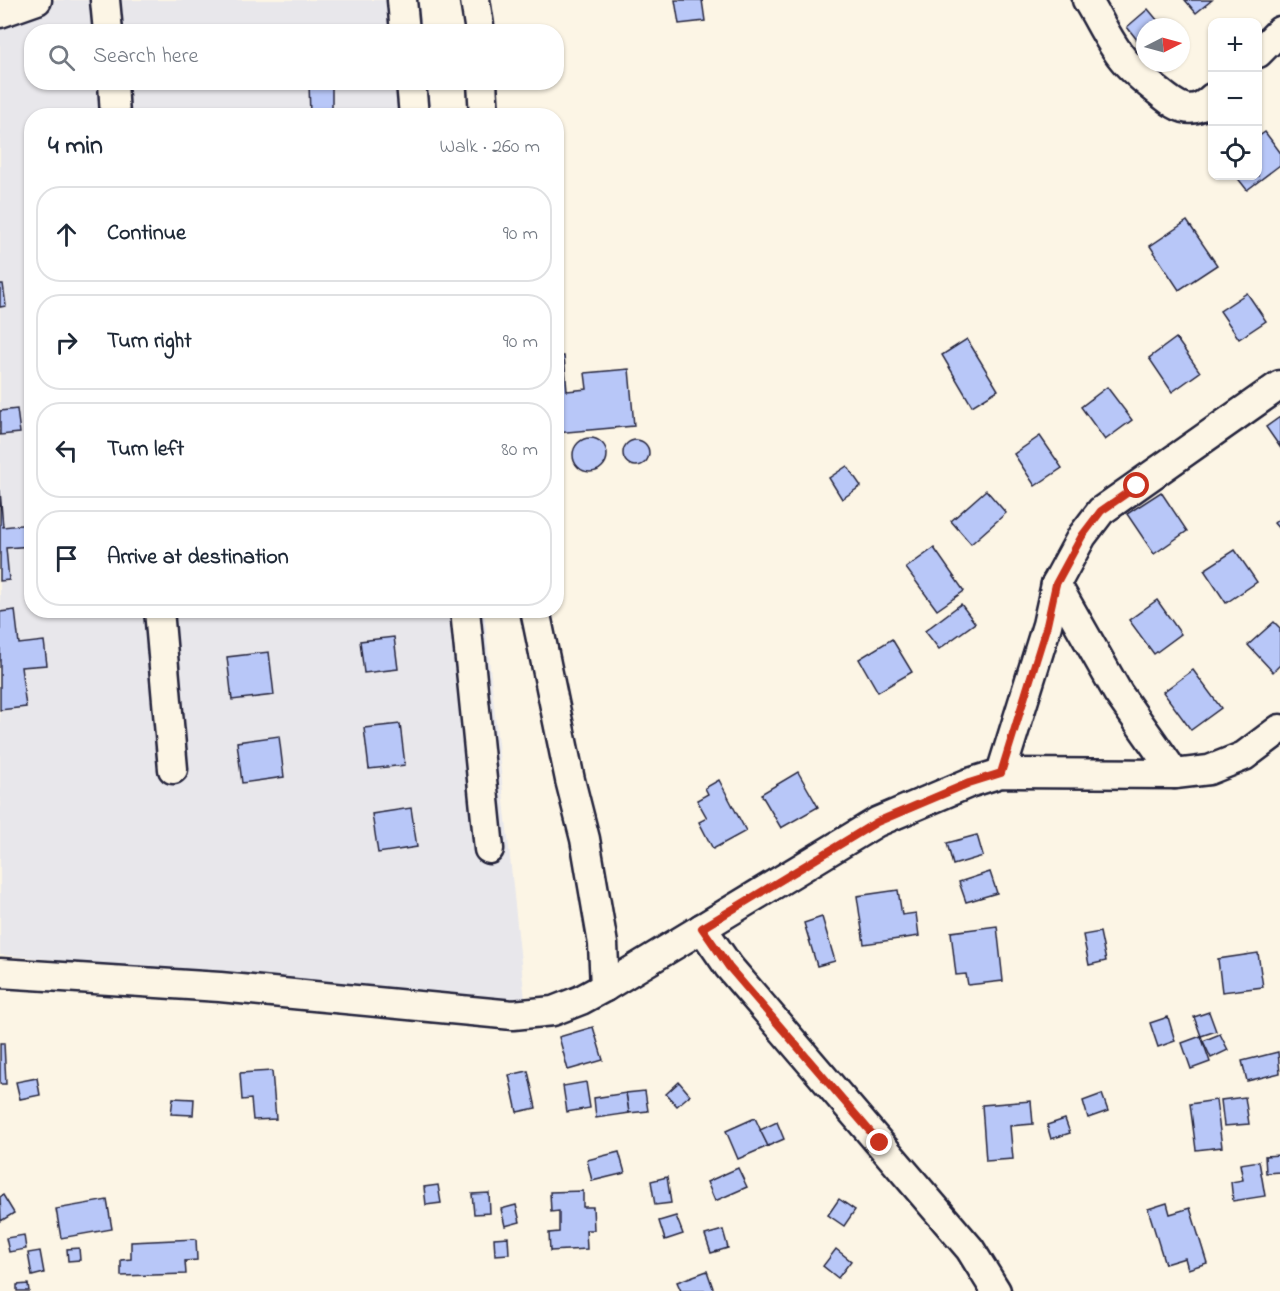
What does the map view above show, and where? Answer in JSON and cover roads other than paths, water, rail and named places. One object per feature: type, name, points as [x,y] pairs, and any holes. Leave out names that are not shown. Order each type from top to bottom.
[{"type":"street","points":[[0,13],[37,0]]},
{"type":"street","points":[[105,0],[107,24]]},
{"type":"street","points":[[402,0],[404,24]]},
{"type":"street","points":[[475,0],[479,24]]},
{"type":"street","points":[[1087,0],[1122,58],[1137,74],[1177,106],[1190,109],[1203,107],[1208,102]]},
{"type":"street","points":[[1262,48],[1280,31]]},
{"type":"street","points":[[114,90],[115,108]]},
{"type":"street","points":[[412,90],[413,108]]},
{"type":"street","points":[[482,90],[484,108]]},
{"type":"street","points":[[1001,773],[1047,625],[1056,584],[1082,536],[1101,511],[1280,385]]},
{"type":"street","points":[[1056,584],[1118,693],[1175,774]]},
{"type":"street","points":[[160,618],[173,770]]},
{"type":"street","points":[[466,618],[489,849]]},
{"type":"street","points":[[537,618],[570,780],[585,839],[603,944],[605,987]]},
{"type":"street","points":[[0,972],[220,987],[513,1015],[553,1011],[605,987],[877,822],[969,783],[1001,773],[1175,774],[1209,770],[1244,756],[1280,729]]},
{"type":"street","points":[[702,928],[729,967],[970,1249],[996,1291]]}]
